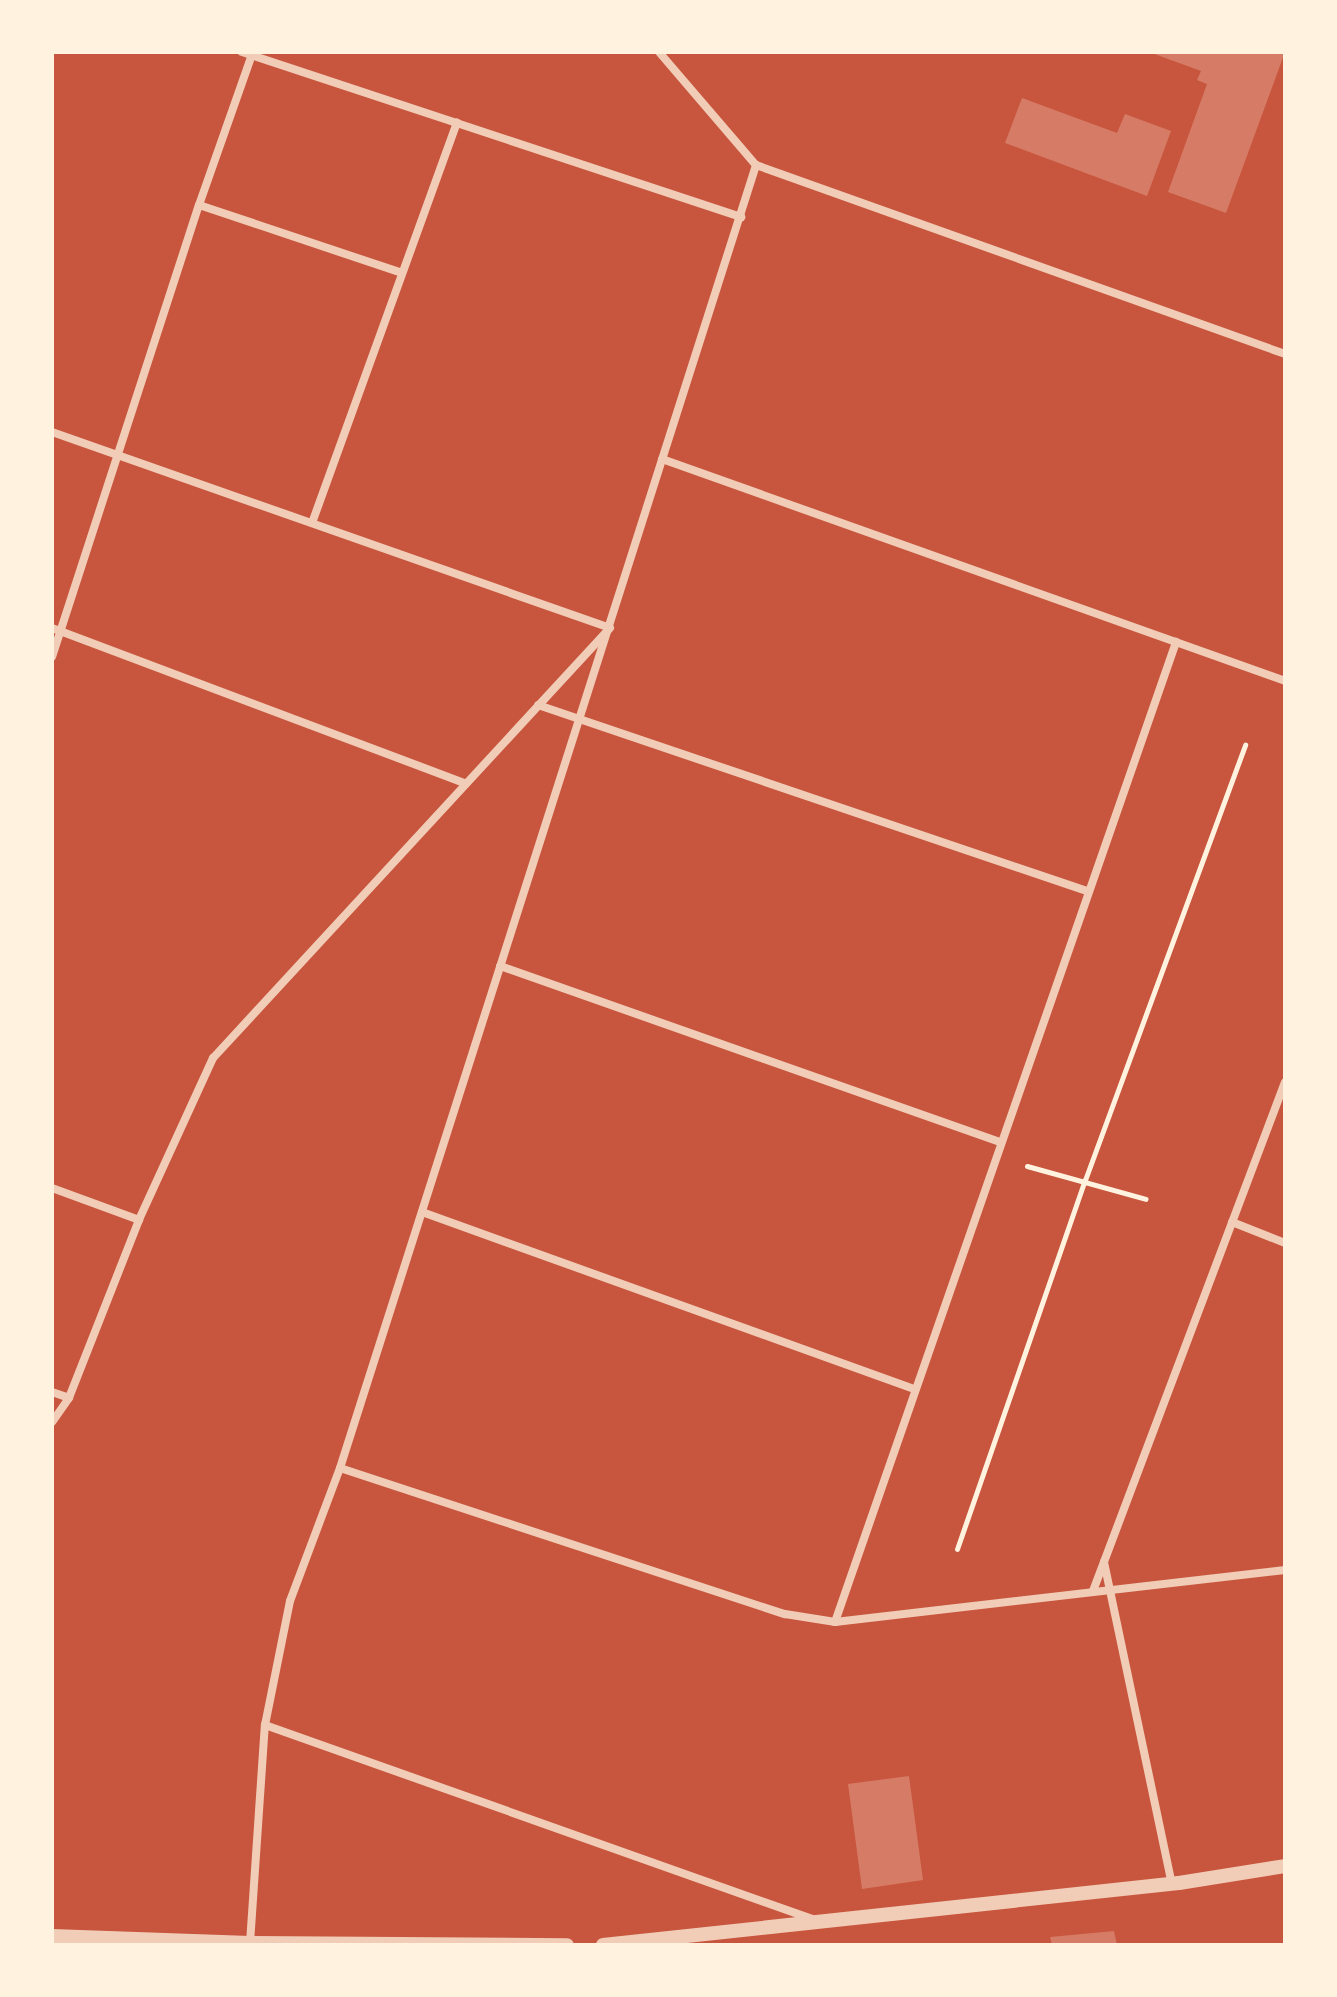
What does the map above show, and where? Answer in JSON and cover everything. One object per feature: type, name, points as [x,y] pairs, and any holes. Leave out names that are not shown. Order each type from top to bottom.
[{"type":"street","points":[[659,52],[756,165],[1285,354]]},
{"type":"street","points":[[52,657],[56,629],[118,452],[249,53],[741,217]]},
{"type":"street","points":[[312,523],[457,122]]},
{"type":"street","points":[[250,1943],[265,1725],[290,1601],[340,1468],[756,165]]},
{"type":"street","points":[[199,205],[402,273]]},
{"type":"street","points":[[52,432],[118,452],[610,628]]},
{"type":"street","points":[[662,459],[1285,681]]},
{"type":"street","points":[[52,1422],[69,1398],[139,1220],[213,1058],[610,628]]},
{"type":"street","points":[[56,629],[465,783]]},
{"type":"street","points":[[835,1622],[1176,642]]},
{"type":"street","points":[[538,705],[1087,891]]},
{"type":"street","points":[[500,966],[1000,1142]]},
{"type":"street","points":[[1093,1591],[1285,1082]]},
{"type":"street","points":[[52,1188],[139,1220]]},
{"type":"street","points":[[422,1212],[914,1389]]},
{"type":"street","points":[[1232,1222],[1285,1243]]},
{"type":"street","points":[[52,1392],[69,1398]]},
{"type":"street","points":[[340,1468],[785,1614],[835,1622],[1285,1570]]},
{"type":"street","points":[[1104,1561],[1171,1881]]},
{"type":"street","points":[[265,1725],[815,1920]]},
{"type":"street","points":[[603,1945],[1285,1866]]},
{"type":"street","points":[[52,1936],[250,1943],[567,1945]]},
{"type":"path","points":[[957,1549],[1085,1180],[1245,744]]},
{"type":"path","points":[[1027,1166],[1146,1199]]},
{"type":"building","points":[[1149,52],[1285,52],[1226,213],[1168,192],[1207,84],[1197,80],[1201,71]]},
{"type":"building","points":[[1022,98],[1117,133],[1125,114],[1171,131],[1147,196],[1005,143]]},
{"type":"building","points":[[909,1776],[923,1880],[862,1889],[848,1784]]},
{"type":"building","points":[[1114,1931],[1117,1945],[1052,1945],[1050,1937]]}]
